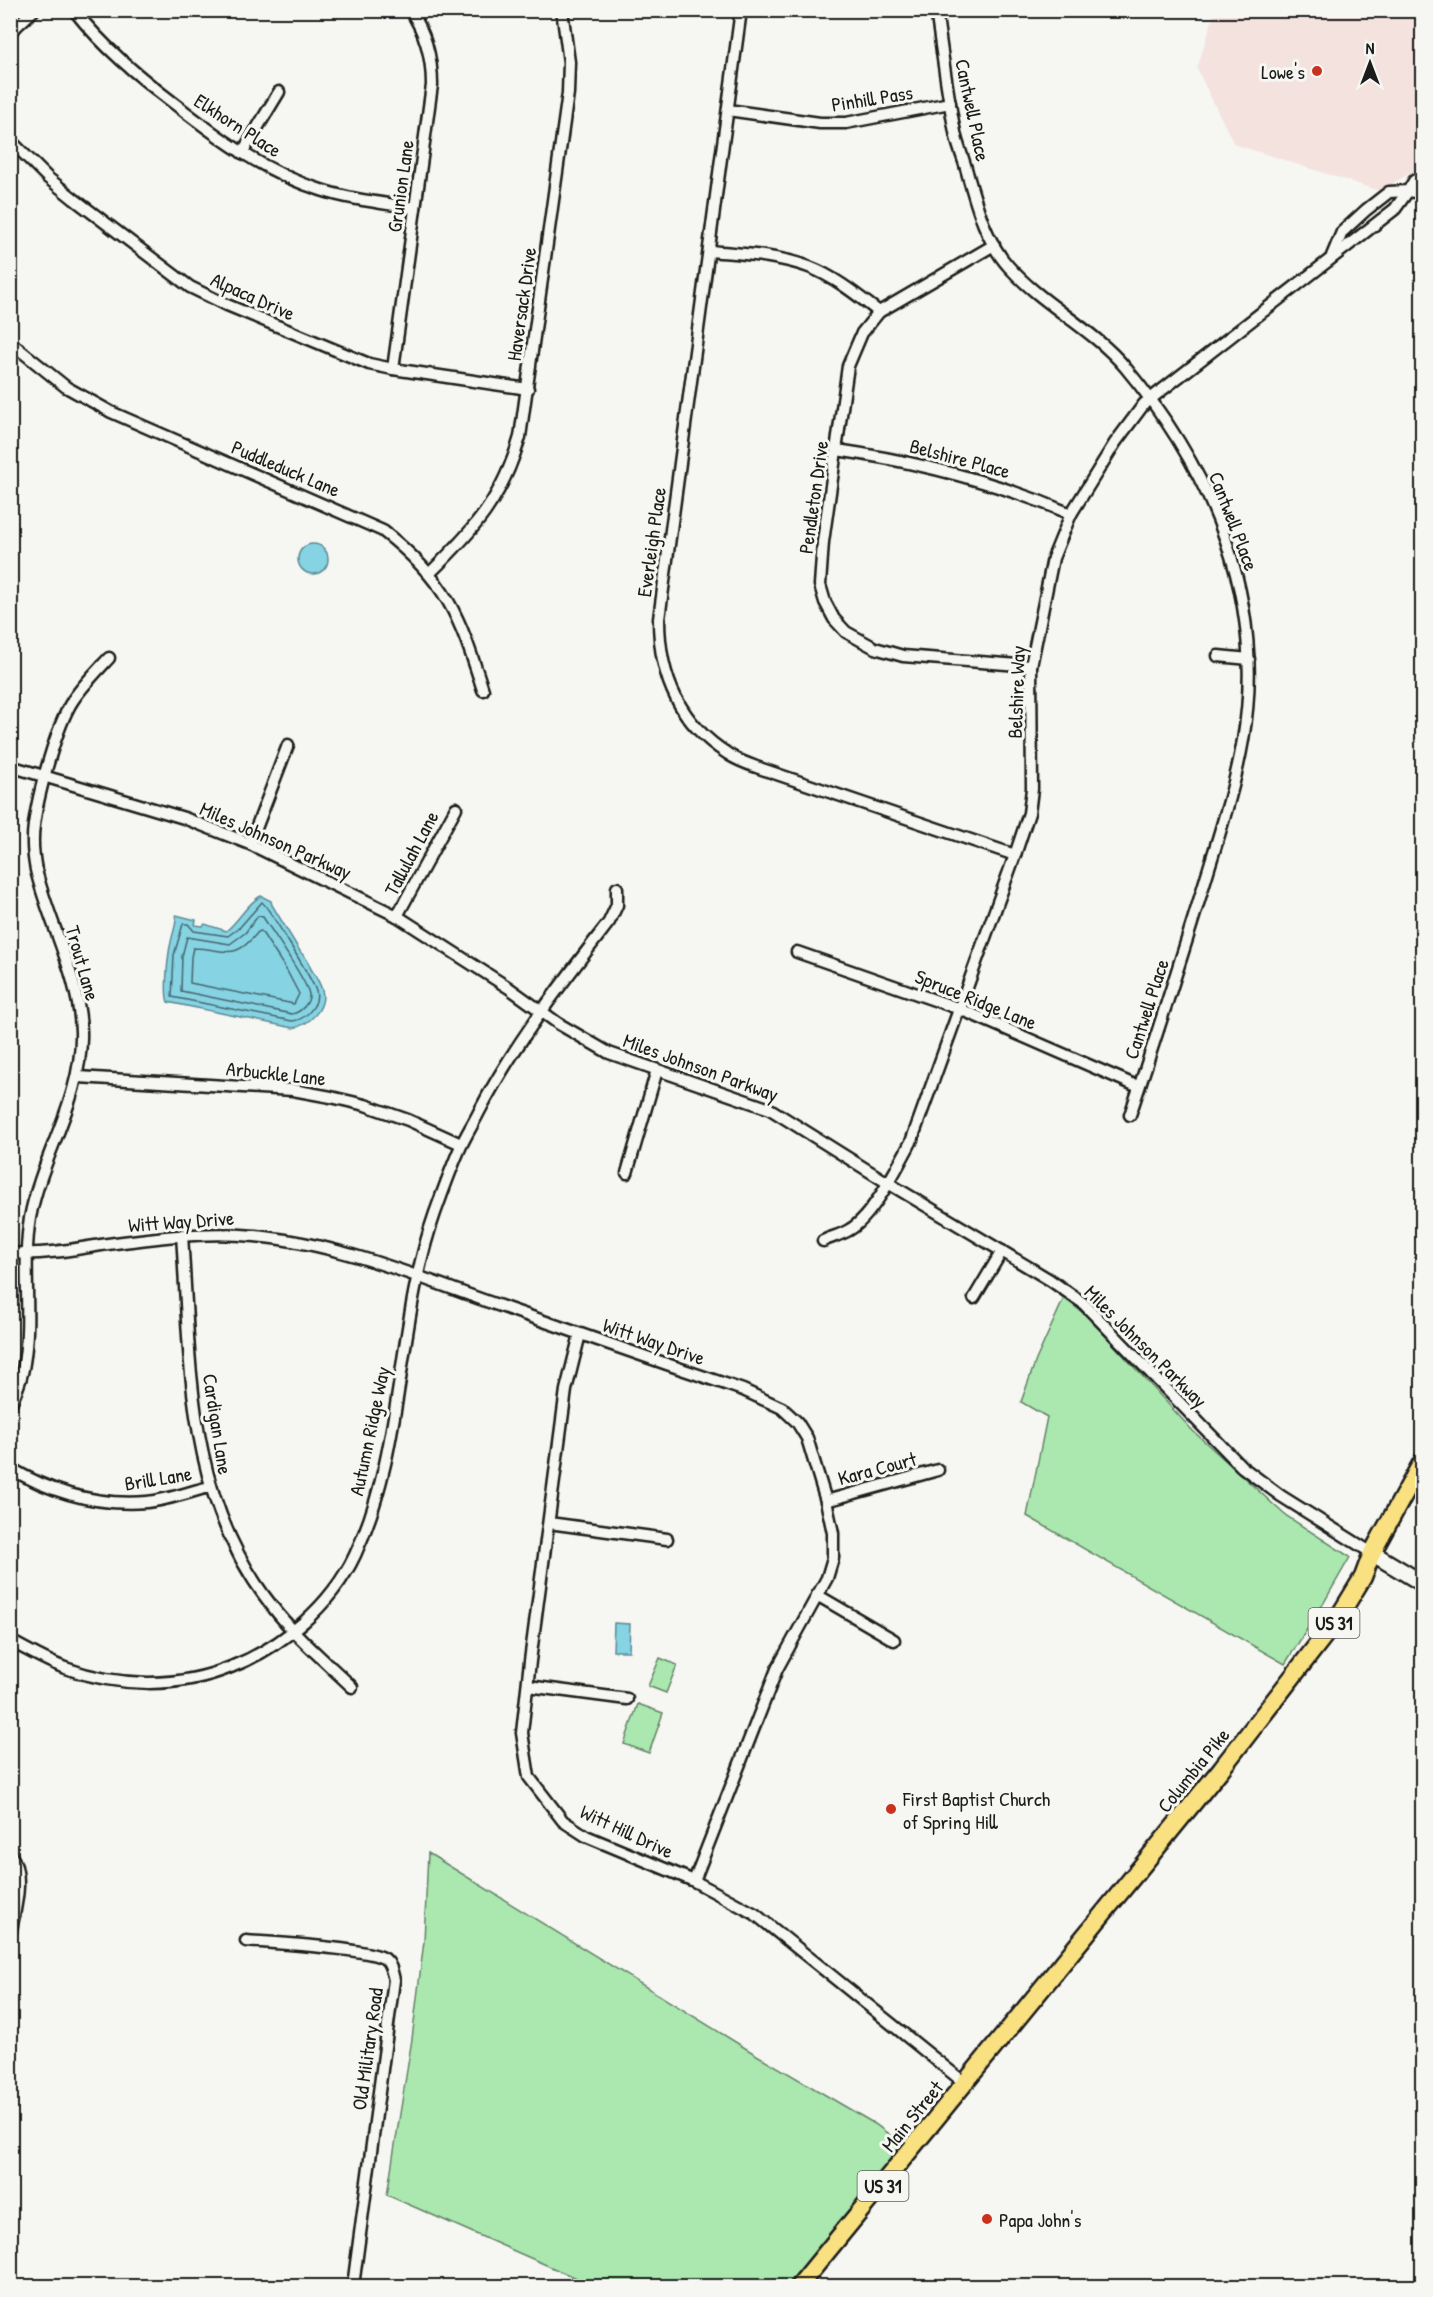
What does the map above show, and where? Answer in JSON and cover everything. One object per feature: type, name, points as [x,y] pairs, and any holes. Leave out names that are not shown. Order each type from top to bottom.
[{"type":"main road","name":"Columbia Pike","points":[[966,2084],[1221,1769],[1338,1618],[1363,1577],[1372,1553],[1422,1462]]},
{"type":"main road","points":[[1372,1553],[1422,1583]]},
{"type":"main road","name":"Main Street","points":[[799,2286],[966,2084]]},
{"type":"street","points":[[10,32],[34,10]]},
{"type":"street","name":"Elkhorn Place","points":[[74,10],[126,66],[217,137],[242,153],[268,168],[320,190],[415,208]]},
{"type":"street","name":"Grunion Lane","points":[[393,369],[432,74],[424,36],[410,10]]},
{"type":"street","name":"Haversack Drive","points":[[430,573],[479,523],[504,481],[520,437],[568,93],[568,39],[562,10]]},
{"type":"street","name":"Everleigh Place","points":[[741,10],[659,619],[662,660],[677,703],[703,734],[729,755],[762,769],[1015,855]]},
{"type":"street","name":"Cantwell Place","points":[[936,10],[955,135],[977,206],[994,245],[1008,266],[1122,364],[1150,399],[1197,471],[1215,508],[1230,549],[1244,599],[1249,659],[1248,699],[1243,740],[1233,783],[1175,982],[1130,1115]]},
{"type":"street","points":[[242,153],[279,92]]},
{"type":"street","name":"Pinhill Pass","points":[[728,110],[820,123],[846,123],[950,103]]},
{"type":"street","name":"Alpaca Drive","points":[[10,141],[48,178],[74,199],[190,287],[208,297],[347,356],[393,369],[528,389]]},
{"type":"street","name":"Belshire Way","points":[[823,1241],[851,1230],[866,1214],[888,1183],[921,1119],[1015,855],[1029,813],[1032,789],[1031,666],[1053,558],[1071,514],[1114,443],[1143,404],[1395,209],[1413,181],[1422,176]]},
{"type":"street","name":"Belshire Way","points":[[1331,259],[1342,232],[1389,192],[1422,193]]},
{"type":"street","name":"Pendleton Drive","points":[[994,245],[879,312],[862,333],[848,366],[823,542],[820,585],[825,602],[834,619],[846,632],[875,648],[903,656],[1031,666]]},
{"type":"street","points":[[709,251],[779,258],[810,267],[846,286],[879,312]]},
{"type":"street","name":"Puddleduck Lane","points":[[10,342],[66,387],[111,412],[382,531],[430,573],[448,599],[464,630],[483,690]]},
{"type":"street","name":"Belshire Place","points":[[837,450],[938,468],[1034,498],[1071,514]]},
{"type":"street","points":[[1218,656],[1249,659]]},
{"type":"street","name":"Trout Lane","points":[[10,1406],[21,1377],[26,1350],[27,1254],[30,1217],[78,1077],[81,1032],[74,983],[52,922],[34,858],[33,826],[63,719],[73,700],[109,658]]},
{"type":"street","points":[[250,844],[288,745]]},
{"type":"street","name":"Miles Johnson Parkway","points":[[10,766],[184,818],[250,844],[397,916],[609,1053],[770,1109],[1083,1303],[1242,1467],[1281,1496],[1372,1553]]},
{"type":"street","name":"Tallulah Lane","points":[[397,916],[456,808]]},
{"type":"street","name":"Autumn Ridge Way","points":[[10,1641],[62,1667],[90,1676],[135,1683],[198,1678],[217,1673],[260,1654],[293,1631],[327,1598],[354,1556],[379,1489],[418,1277],[434,1217],[461,1144],[496,1080],[541,1011],[609,922],[616,905],[616,888]]},
{"type":"street","name":"Spruce Ridge Lane","points":[[797,952],[960,1009],[1139,1087]]},
{"type":"street","points":[[627,1173],[657,1070]]},
{"type":"street","name":"Arbuckle Lane","points":[[78,1077],[293,1090],[331,1096],[408,1120],[461,1144]]},
{"type":"street","name":"Witt Way Drive","points":[[10,1253],[27,1254],[182,1235],[255,1236],[303,1242],[326,1247],[418,1277],[743,1390],[782,1408],[807,1438],[826,1501],[832,1533],[831,1569],[777,1669],[694,1881]]},
{"type":"street","name":"Cardigan Lane","points":[[182,1235],[196,1425],[210,1487],[230,1539],[272,1607],[293,1631],[352,1687]]},
{"type":"street","points":[[974,1298],[1002,1251]]},
{"type":"street","name":"Witt Hill Drive","points":[[580,1334],[566,1390],[522,1733],[529,1777],[563,1821],[586,1836],[694,1881],[755,1914],[966,2084]]},
{"type":"street","name":"Brill Lane","points":[[10,1468],[44,1486],[72,1497],[119,1503],[149,1502],[210,1487]]},
{"type":"street","name":"Kara Court","points":[[826,1501],[938,1470]]},
{"type":"street","points":[[549,1523],[668,1539]]},
{"type":"street","points":[[818,1595],[894,1640]]},
{"type":"street","points":[[528,1686],[627,1699]]},
{"type":"street","points":[[10,1854],[17,1868],[19,1880],[10,1936]]},
{"type":"street","name":"Old Military Road","points":[[246,1941],[355,1951],[382,1957],[391,1968],[394,1980],[353,2286]]},
{"type":"shaded area","points":[[1215,11],[1422,11],[1422,166],[1380,191],[1234,144],[1197,69]]},
{"type":"green space","points":[[1064,1298],[1088,1317],[1193,1431],[1285,1515],[1350,1557],[1285,1664],[1027,1516],[1047,1417],[1021,1402],[1036,1360]]},
{"type":"green space","points":[[660,1658],[677,1665],[666,1693],[648,1686]]},
{"type":"green space","points":[[638,1704],[663,1713],[649,1753],[624,1744]]},
{"type":"green space","points":[[428,1853],[750,2051],[875,2124],[903,2145],[789,2286],[594,2286],[387,2195],[412,2039],[424,1941]]},
{"type":"water","points":[[313,544],[319,545],[327,553],[327,565],[319,573],[313,574],[307,573],[299,565],[298,559],[299,553],[307,545]]},
{"type":"water","points":[[261,896],[271,901],[320,985],[322,1003],[315,1015],[305,1023],[293,1028],[168,1002],[166,990],[168,964],[176,915],[196,920],[195,925],[205,924],[226,931],[251,903]]},
{"type":"water","points":[[614,1623],[630,1624],[629,1651],[613,1651]]},
{"type":"place","name":"Lowe's","points":[[1317,71]]},
{"type":"place","name":"First Baptist Church of Spring Hill","points":[[891,1809]]},
{"type":"place","name":"Papa John's","points":[[987,2219]]}]
